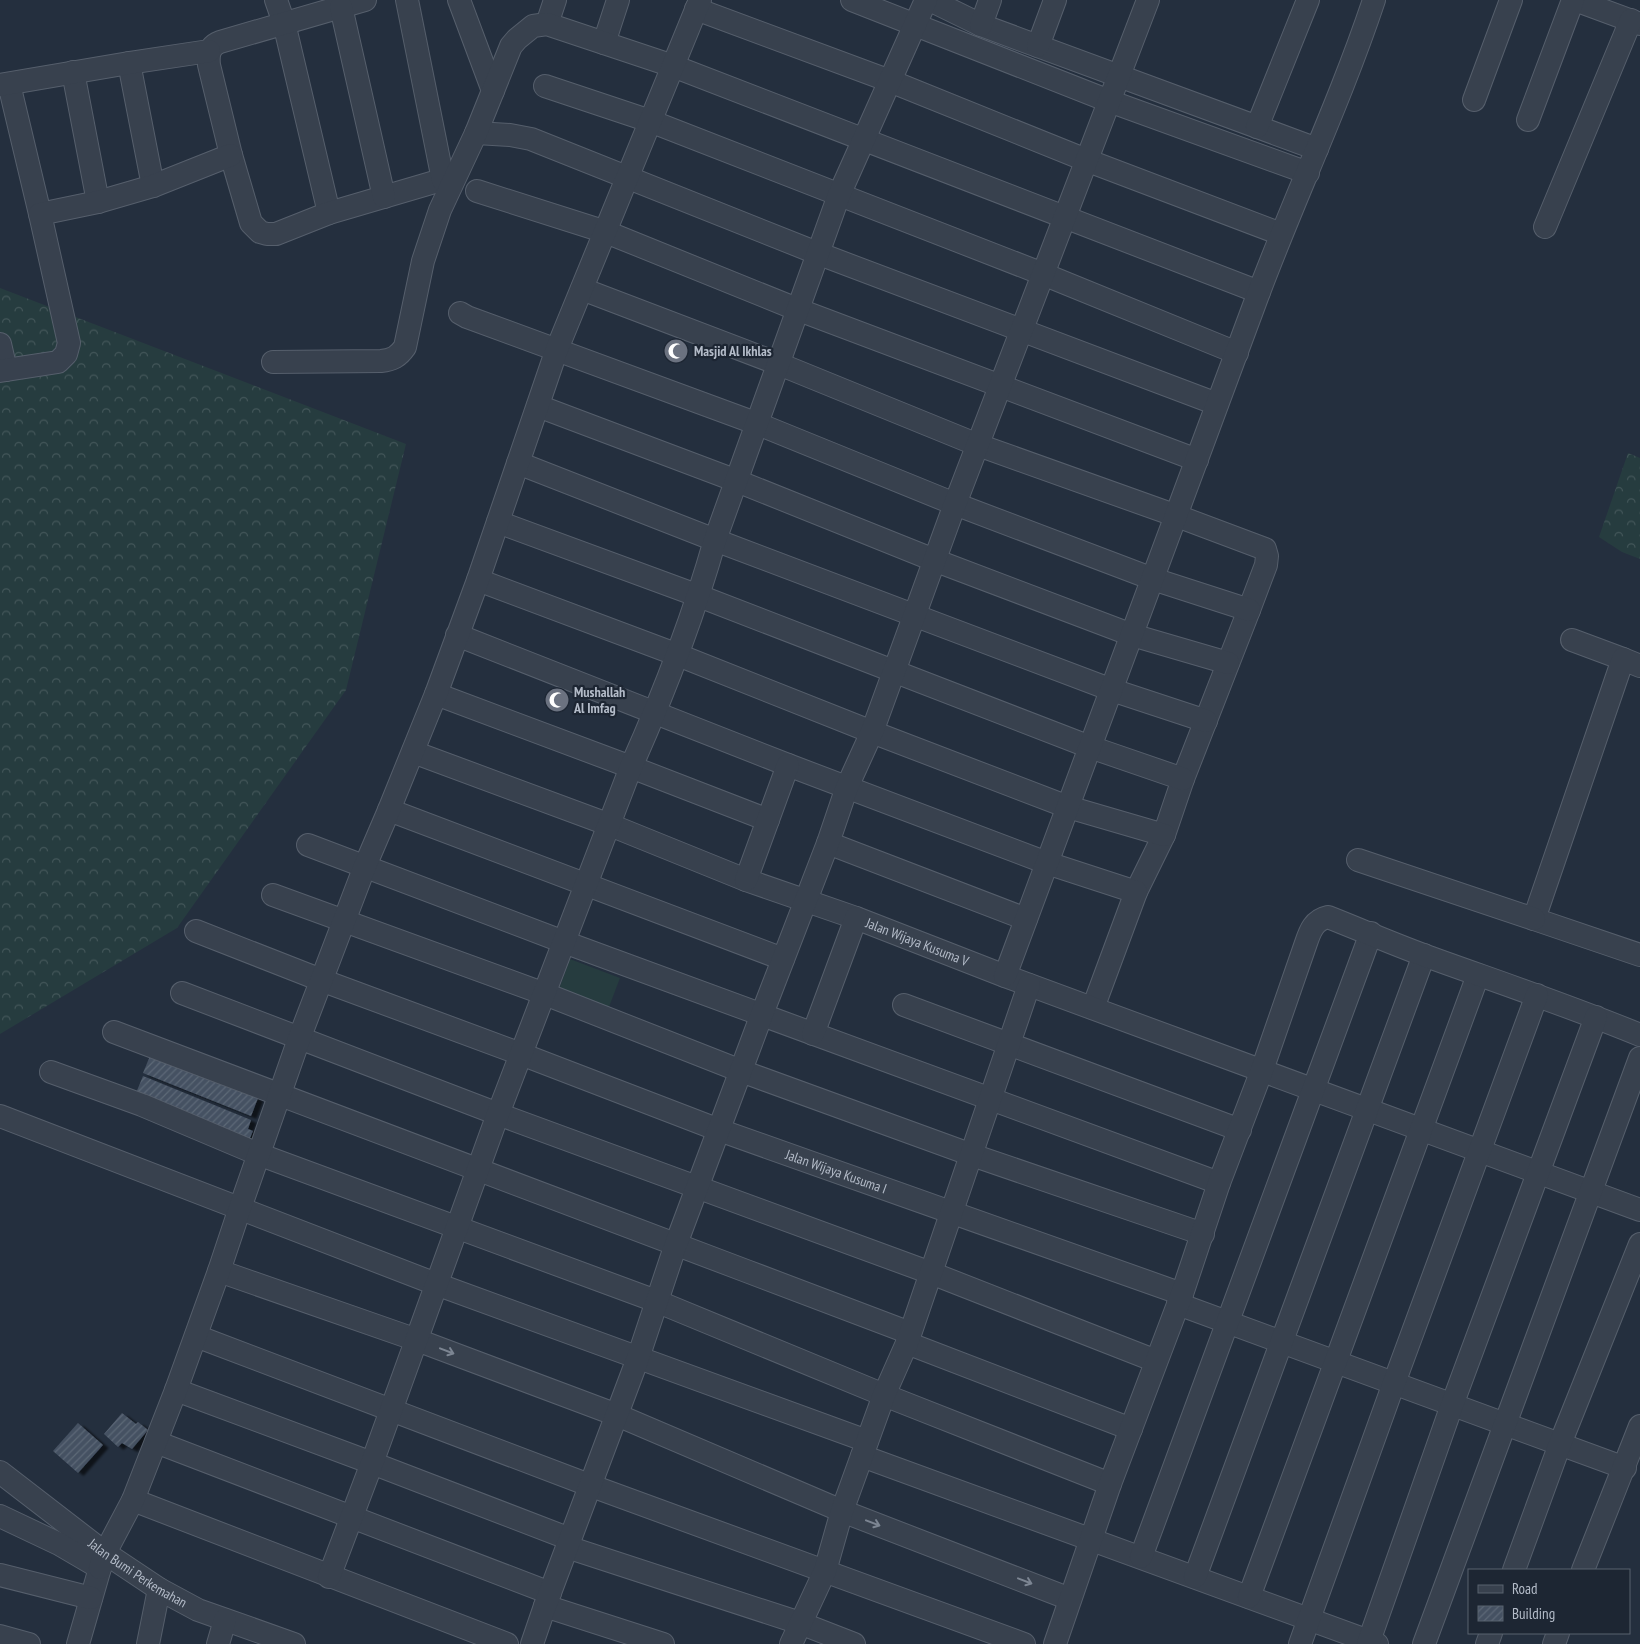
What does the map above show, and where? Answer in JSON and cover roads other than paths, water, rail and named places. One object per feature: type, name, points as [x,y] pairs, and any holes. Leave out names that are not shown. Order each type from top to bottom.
[{"type":"street","points":[[276,0],[284,23],[328,213]]},
{"type":"street","points":[[364,0],[215,44],[209,51],[209,65],[231,155],[251,222],[260,232],[276,234],[328,213],[449,178]]},
{"type":"street","points":[[407,0],[449,178]]},
{"type":"street","points":[[458,0],[493,91]]},
{"type":"street","points":[[547,24],[555,0]]},
{"type":"street","points":[[604,43],[618,0]]},
{"type":"street","points":[[852,0],[1109,101],[1308,173]]},
{"type":"street","points":[[329,1577],[498,1114],[631,767],[656,713],[678,655],[699,596],[715,540],[799,310],[817,253],[839,195],[926,0]]},
{"type":"street","points":[[930,0],[981,24],[1038,46],[1317,149]]},
{"type":"street","points":[[981,24],[990,0]]},
{"type":"street","points":[[1038,46],[1055,0]]},
{"type":"street","points":[[532,1644],[589,1485],[638,1358],[676,1244],[762,1014],[848,788],[872,732],[955,504],[1148,0]]},
{"type":"street","points":[[1257,127],[1308,0]]},
{"type":"street","points":[[1005,976],[1259,292],[1281,234],[1308,173],[1374,0]]},
{"type":"street","points":[[1474,100],[1511,0]]},
{"type":"street","points":[[1528,120],[1574,0],[1635,22],[1545,227]]},
{"type":"street","points":[[78,1644],[103,1561],[134,1500],[176,1390],[321,980],[365,866],[436,694],[478,580],[557,349],[698,4],[1086,160],[1281,234]]},
{"type":"street","points":[[341,7],[384,197]]},
{"type":"street","points":[[273,362],[381,361],[395,358],[400,354],[405,347],[426,252],[449,178],[476,134],[514,42],[533,26],[547,24],[674,66],[1259,292]]},
{"type":"street","points":[[0,344],[3,370],[58,362],[68,350],[70,343],[40,214],[5,84],[209,51]]},
{"type":"street","points":[[129,63],[153,186]]},
{"type":"street","points":[[73,72],[98,202]]},
{"type":"street","points":[[545,86],[650,122],[1043,274],[1237,353]]},
{"type":"street","points":[[476,134],[510,135],[531,139],[817,253],[1217,404]]},
{"type":"street","points":[[40,214],[98,202],[153,186],[231,155]]},
{"type":"street","points":[[477,191],[606,232],[799,310],[1197,460]]},
{"type":"street","points":[[582,289],[779,364],[978,445],[1265,549],[1267,556],[1266,566],[1183,779],[1164,835],[1136,892],[1092,1008]]},
{"type":"street","points":[[460,313],[758,424],[955,504],[1153,578],[1249,610]]},
{"type":"street","points":[[538,406],[737,481],[934,560],[1132,635],[1228,663]]},
{"type":"street","points":[[518,463],[715,540],[1112,690],[1206,722]]},
{"type":"street","points":[[498,522],[699,596],[1090,747],[1183,779]]},
{"type":"street","points":[[478,580],[678,655],[1068,807],[1164,835]]},
{"type":"street","points":[[457,635],[848,788],[1047,863],[1136,892]]},
{"type":"street","points":[[1534,918],[1631,663],[1572,640]]},
{"type":"street","points":[[436,694],[768,820]]},
{"type":"street","name":"Jalan Wijaya Kusuma V","points":[[413,752],[610,825],[746,880],[805,902],[856,918],[1029,985],[1640,1210]]},
{"type":"street","points":[[746,880],[788,765]]},
{"type":"street","points":[[389,810],[783,959]]},
{"type":"street","points":[[828,843],[1026,920]]},
{"type":"street","points":[[308,845],[564,942],[1220,1184]]},
{"type":"street","points":[[1358,860],[1640,955]]},
{"type":"street","points":[[273,895],[544,994],[741,1071],[972,1155],[1203,1234]]},
{"type":"street","points":[[813,1034],[856,918]]},
{"type":"street","points":[[1055,1644],[1110,1484],[1180,1299],[1310,931],[1316,922],[1320,919],[1328,918],[1640,1035]]},
{"type":"street","name":"Jalan Wijaya Kusuma I","points":[[196,932],[719,1130],[952,1213],[1180,1299],[1228,1322],[1625,1468]]},
{"type":"street","points":[[1142,1557],[1371,933]]},
{"type":"street","points":[[1195,1577],[1424,955]]},
{"type":"street","points":[[1249,1597],[1478,974]]},
{"type":"street","points":[[791,1644],[825,1571],[840,1517],[884,1395],[909,1338],[1029,985]]},
{"type":"street","points":[[182,993],[498,1114],[931,1273],[1156,1361]]},
{"type":"street","points":[[1300,1644],[1537,995]]},
{"type":"street","points":[[904,1005],[1240,1130]]},
{"type":"street","points":[[0,1116],[436,1284],[638,1358],[1091,1539],[1371,1643],[1452,1405],[1596,1017]]},
{"type":"street","points":[[114,1032],[477,1171],[676,1244],[1131,1429]]},
{"type":"street","points":[[1424,1644],[1640,1058]]},
{"type":"street","points":[[51,1072],[142,1105],[258,1154],[656,1301],[884,1395],[1110,1484]]},
{"type":"street","points":[[1514,1569],[1560,1444],[1640,1244]]},
{"type":"street","points":[[217,1277],[414,1347],[614,1422],[840,1517],[1070,1599]]},
{"type":"street","points":[[196,1336],[589,1485],[1024,1644]]},
{"type":"street","points":[[176,1390],[372,1463],[569,1543],[800,1623],[854,1644]]},
{"type":"street","points":[[1584,1569],[1640,1426]]},
{"type":"street","points":[[156,1442],[351,1517],[547,1599],[663,1644]]},
{"type":"street","name":"Jalan Bumi Perkemahan","points":[[0,1472],[103,1561],[198,1610],[293,1644]]},
{"type":"street","points":[[134,1500],[329,1577],[507,1644]]},
{"type":"street","points":[[0,1516],[59,1544],[103,1561]]},
{"type":"street","points":[[0,1576],[91,1598]]},
{"type":"street","points":[[148,1644],[160,1589]]},
{"type":"street","points":[[218,1644],[225,1620]]},
{"type":"street","points":[[0,1636],[29,1644]]},
{"type":"place","name":"Masjid Al Ikhlas","points":[[676,351]]},
{"type":"place","name":"Mushallah Al Imfag","points":[[557,700]]}]
